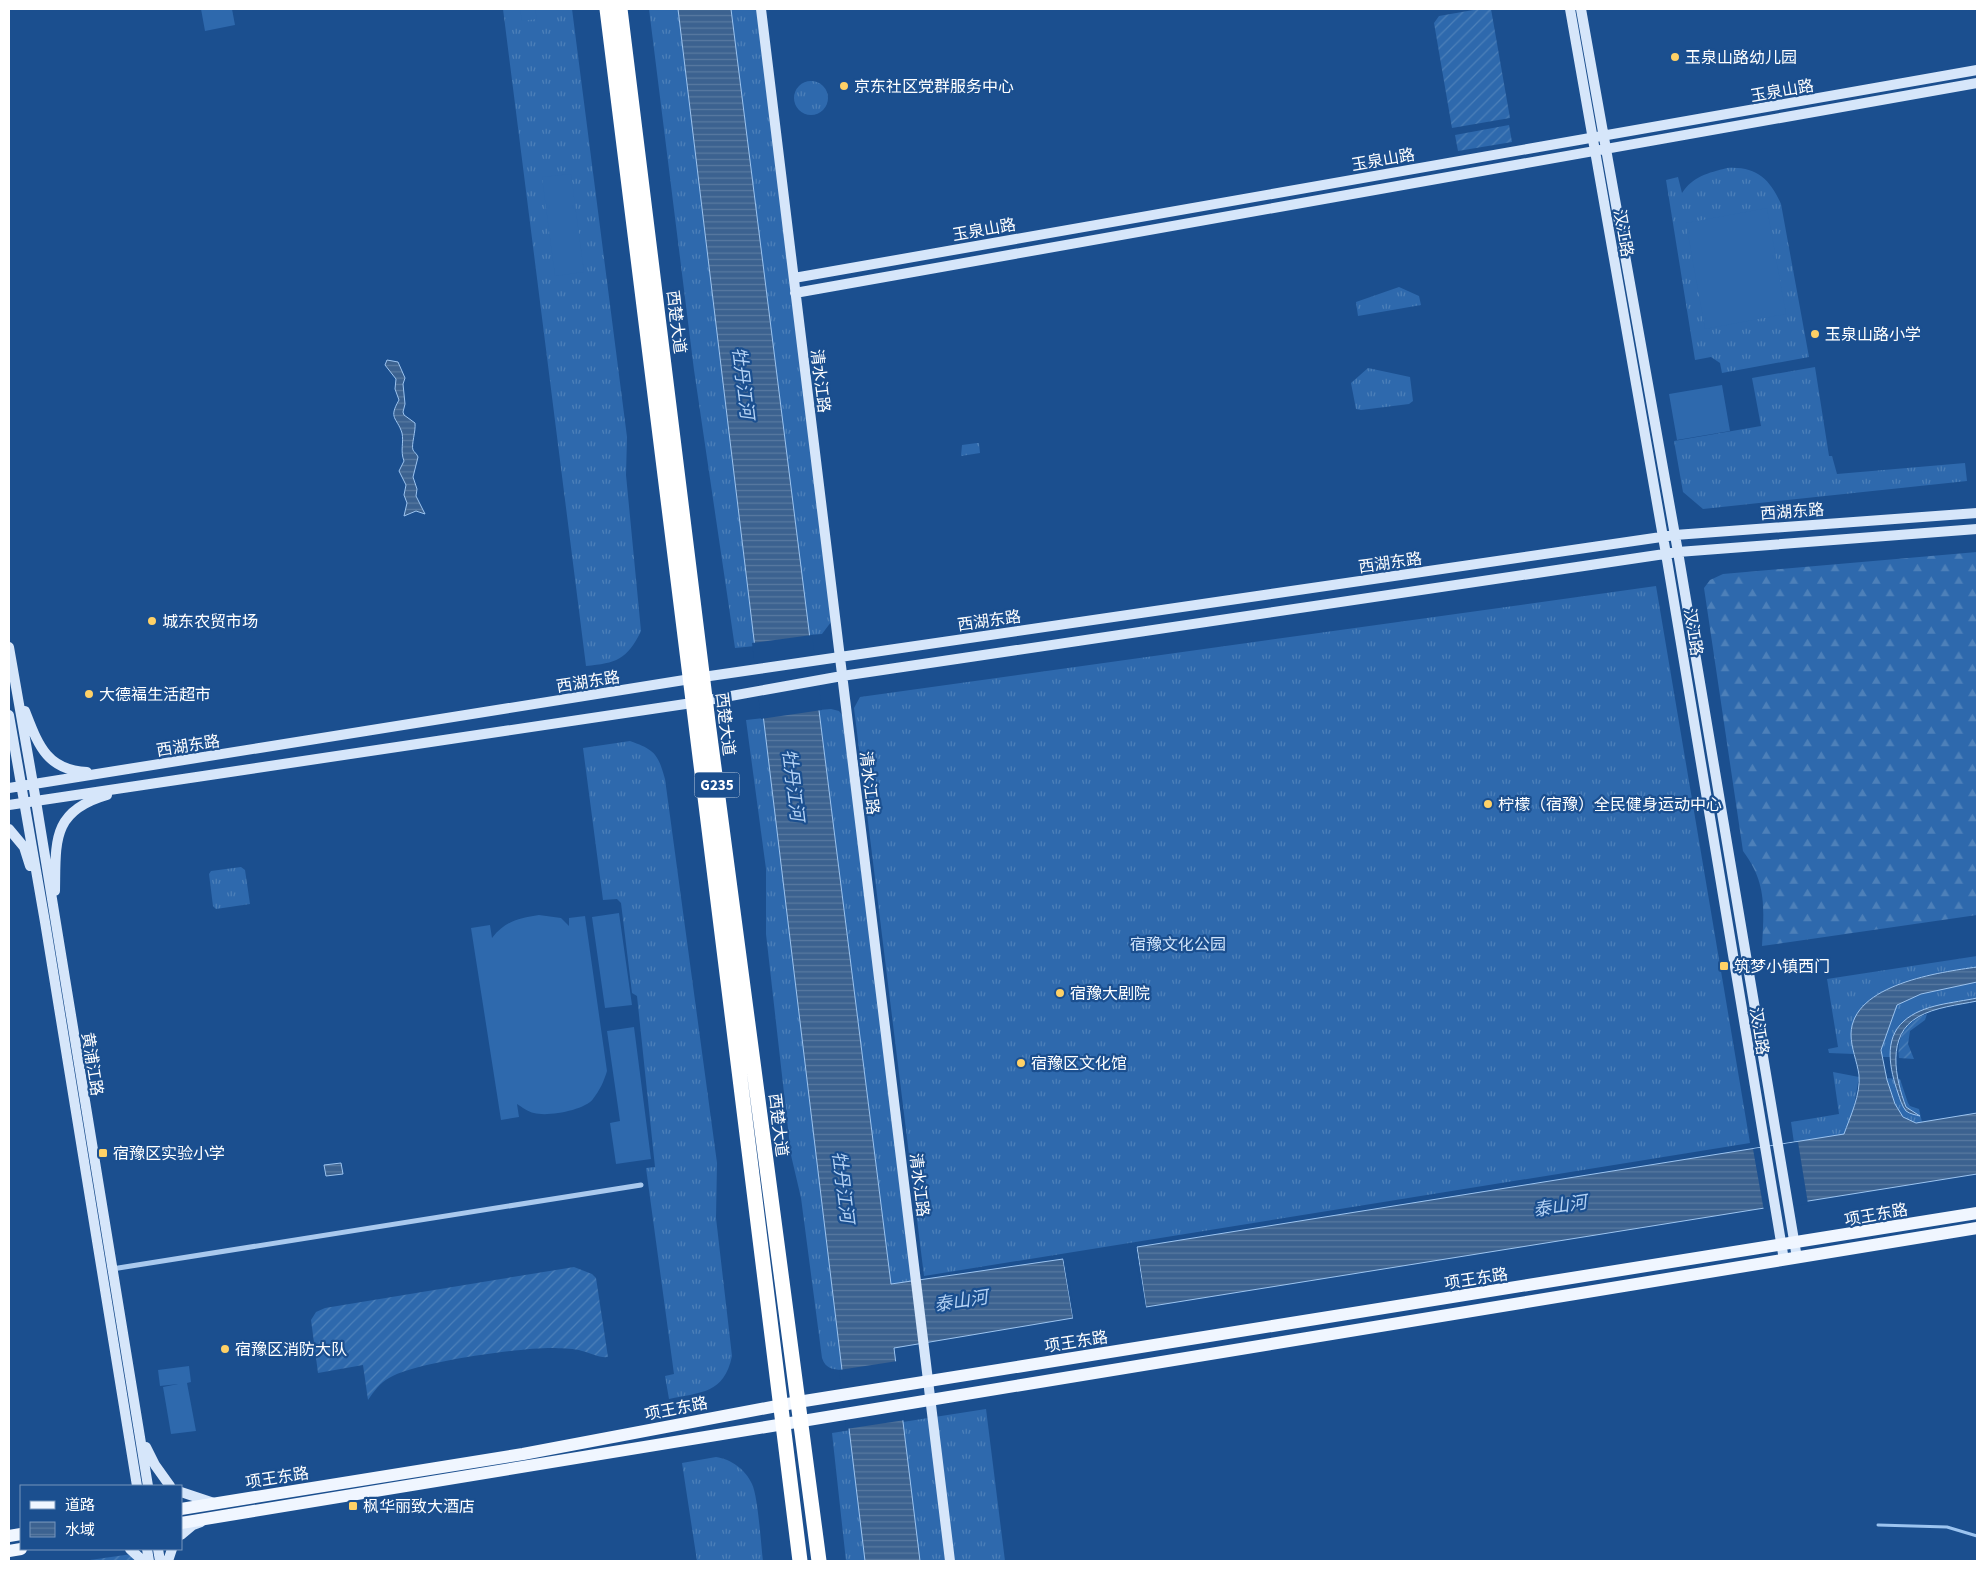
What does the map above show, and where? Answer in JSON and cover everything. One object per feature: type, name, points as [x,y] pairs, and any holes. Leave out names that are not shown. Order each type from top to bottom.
[{"type":"highway","name":"西楚大道","points":[[607,9],[699,702],[800,1561]]},
{"type":"highway","name":"西楚大道","points":[[620,9],[696,678]]},
{"type":"highway","name":"西楚大道","points":[[699,702],[802,1422],[819,1561]]},
{"type":"main road","name":"项王东路","points":[[182,1509],[524,1453],[798,1402],[1795,1244],[1977,1213]]},
{"type":"main road","name":"项王东路","points":[[182,1523],[1977,1228]]},
{"type":"street","name":"清水江路","points":[[761,9],[926,1350],[950,1561]]},
{"type":"street","name":"汉江路","points":[[1570,9],[1666,554],[1784,1260]]},
{"type":"street","name":"汉江路","points":[[1581,9],[1678,552],[1797,1258]]},
{"type":"street","name":"玉泉山路","points":[[794,278],[1977,70]]},
{"type":"street","name":"玉泉山路","points":[[795,293],[1977,83]]},
{"type":"street","name":"西湖东路","points":[[9,788],[696,678],[1675,535],[1977,512]]},
{"type":"street","name":"西湖东路","points":[[9,805],[699,702],[842,676],[1678,552],[1977,529]]},
{"type":"street","name":"黄浦江路","points":[[9,647],[36,801],[50,921],[107,1270],[136,1439],[148,1485]]},
{"type":"street","points":[[16,691],[38,744],[50,760],[67,769],[86,773],[141,768]]},
{"type":"street","name":"黄浦江路","points":[[9,715],[24,803],[50,921]]},
{"type":"street","points":[[50,921],[57,835],[66,818],[78,808],[104,795],[145,785]]},
{"type":"street","points":[[9,829],[24,848],[50,921]]},
{"type":"street","points":[[107,1270],[641,1185]]},
{"type":"street","name":"黄浦江路","points":[[136,1439],[137,1485]]},
{"type":"street","points":[[128,1485],[133,1470],[136,1439]]},
{"type":"street","points":[[136,1439],[169,1485]]},
{"type":"street","points":[[182,1492],[215,1504]]},
{"type":"street","points":[[182,1534],[193,1525],[216,1517]]},
{"type":"street","points":[[131,1550],[142,1561]]},
{"type":"green space","points":[[201,9],[232,9],[235,25],[205,31]]},
{"type":"green space","points":[[503,9],[572,9],[627,437],[626,475],[641,631],[631,648],[620,658],[596,665],[586,666]]},
{"type":"green space","points":[[520,9],[535,9],[537,19],[522,21]]},
{"type":"green space","points":[[649,9],[678,9],[755,646],[735,648],[694,370]]},
{"type":"green space","points":[[731,9],[759,9],[831,622],[822,634],[809,635]]},
{"type":"green space","points":[[1479,9],[1491,9],[1510,118],[1452,128],[1434,23],[1439,16]]},
{"type":"green space","points":[[811,81],[818,82],[823,86],[827,91],[827,105],[823,110],[818,114],[811,115],[804,114],[799,110],[795,105],[794,98],[795,91],[799,86],[804,82]]},
{"type":"green space","points":[[1509,125],[1512,142],[1458,151],[1455,135]]},
{"type":"green space","points":[[1727,168],[1746,169],[1761,176],[1777,195],[1781,204],[1809,357],[1722,373],[1720,363],[1711,357],[1695,360],[1666,180],[1678,177],[1682,193],[1696,179]]},
{"type":"green space","points":[[571,174],[584,272],[555,276],[542,177]]},
{"type":"green space","points":[[1767,208],[1786,314],[1705,329],[1686,223]]},
{"type":"green space","points":[[1399,287],[1419,296],[1421,305],[1358,316],[1356,302]]},
{"type":"green space","points":[[1815,367],[1829,456],[1832,456],[1837,474],[1965,463],[1967,481],[1703,509],[1683,492],[1674,441],[1761,426],[1752,378]]},
{"type":"green space","points":[[1368,368],[1410,377],[1413,401],[1409,404],[1356,409],[1351,383]]},
{"type":"green space","points":[[1722,385],[1730,431],[1677,440],[1669,394]]},
{"type":"green space","points":[[979,443],[980,453],[961,456],[962,445]]},
{"type":"green space","points":[[1977,552],[1977,915],[1762,946],[1762,896],[1756,874],[1743,851],[1704,588],[1710,580],[1723,574]]},
{"type":"green space","name":"宿豫文化公园","points":[[1656,586],[1750,1143],[924,1276],[854,708],[860,697]]},
{"type":"green space","points":[[831,709],[839,711],[845,719],[913,1281],[891,1284],[819,710]]},
{"type":"green space","points":[[764,718],[842,1370],[830,1368],[822,1358],[801,1198],[791,1155],[766,934],[766,869],[746,720]]},
{"type":"green space","points":[[630,741],[645,747],[654,754],[665,779],[717,1163],[716,1218],[732,1356],[723,1378],[710,1389],[669,1399],[665,1376],[674,1374],[646,1168],[655,1167],[637,996],[632,993],[621,903],[617,899],[603,900],[583,748]]},
{"type":"green space","points":[[241,867],[245,870],[250,904],[216,909],[213,906],[209,874],[211,871]]},
{"type":"green space","points":[[619,913],[632,1005],[605,1008],[592,917]]},
{"type":"green space","points":[[539,915],[561,918],[569,926],[569,918],[585,916],[607,1071],[602,1085],[589,1103],[566,1112],[548,1114],[530,1112],[517,1104],[519,1117],[501,1120],[471,928],[490,925],[492,938],[497,932],[513,921]]},
{"type":"green space","points":[[1977,956],[1977,967],[1922,977],[1885,991],[1869,1001],[1858,1014],[1851,1031],[1854,1054],[1829,1053],[1828,1049],[1838,1047],[1827,979]]},
{"type":"green space","points":[[1977,982],[1977,998],[1933,1007],[1907,1019],[1898,1028],[1892,1041],[1891,1057],[1882,1057],[1881,1050],[1884,1037],[1897,1005],[1921,994]]},
{"type":"green space","points":[[1927,1014],[1925,1020],[1910,1031],[1908,1044],[1914,1059],[1899,1058],[1899,1043],[1904,1031],[1913,1021]]},
{"type":"green space","points":[[634,1027],[651,1159],[616,1164],[610,1123],[620,1121],[607,1031]]},
{"type":"green space","points":[[1833,1072],[1859,1077],[1853,1111],[1844,1134],[1794,1143],[1791,1122],[1839,1114]]},
{"type":"green space","points":[[1886,1078],[1900,1079],[1908,1103],[1910,1106],[1919,1109],[1922,1122],[1914,1122],[1901,1114]]},
{"type":"green space","points":[[574,1267],[592,1274],[596,1278],[608,1357],[576,1349],[540,1348],[445,1361],[421,1366],[389,1378],[375,1390],[368,1400],[363,1365],[318,1373],[311,1320],[316,1312],[325,1308]]},
{"type":"green space","points":[[189,1366],[191,1382],[187,1383],[196,1431],[171,1434],[163,1387],[178,1384],[160,1386],[158,1370]]},
{"type":"green space","points":[[986,1409],[1005,1561],[846,1561],[832,1433]]},
{"type":"green space","points":[[716,1457],[727,1460],[737,1466],[746,1474],[752,1484],[758,1509],[763,1561],[697,1561],[682,1463]]},
{"type":"green space","points":[[132,1554],[134,1561],[83,1561]]},
{"type":"water","points":[[678,9],[731,9],[891,1284],[1063,1259],[1073,1318],[894,1348],[920,1561],[865,1561]]},
{"type":"water","points":[[387,360],[398,362],[405,378],[403,384],[405,404],[403,412],[404,415],[415,423],[413,450],[418,457],[413,477],[417,489],[416,496],[425,514],[416,511],[404,516],[407,503],[404,495],[406,485],[399,471],[404,461],[402,433],[394,418],[394,411],[399,400],[395,389],[396,379],[385,365]]},
{"type":"water","name":"泰山河","points":[[1977,967],[1977,982],[1921,994],[1897,1005],[1881,1050],[1887,1080],[1895,1104],[1903,1117],[1916,1123],[1977,1113],[1977,1174],[1146,1307],[1137,1247],[1844,1134],[1854,1105],[1859,1082],[1851,1034],[1855,1017],[1866,1003],[1882,992],[1922,977]]},
{"type":"water","points":[[1977,998],[1977,1001],[1932,1011],[1918,1017],[1908,1025],[1901,1035],[1897,1046],[1896,1058],[1902,1096],[1906,1107],[1920,1116],[1906,1111],[1900,1100],[1891,1065],[1891,1046],[1897,1028],[1912,1015],[1920,1011],[1939,1005]]},
{"type":"water","points":[[341,1163],[343,1174],[326,1176],[324,1165]]},
{"type":"pier","points":[[812,635],[822,710],[761,719],[752,643]]},
{"type":"pier","points":[[1798,1142],[1808,1204],[1764,1211],[1753,1149]]},
{"type":"pier","points":[[1136,1245],[1146,1307],[1144,1307],[1134,1248]]},
{"type":"pier","points":[[1063,1257],[1066,1259],[1075,1318],[1073,1318]]},
{"type":"pier","points":[[898,1361],[905,1420],[846,1429],[839,1370]]},
{"type":"waterway","points":[[1878,1525],[1947,1527],[1977,1536]]},
{"type":"place","name":"玉泉山路幼儿园","points":[[1675,57]]},
{"type":"place","name":"京东社区党群服务中心","points":[[844,86]]},
{"type":"place","name":"玉泉山路小学","points":[[1815,334]]},
{"type":"place","name":"城东农贸市场","points":[[152,621]]},
{"type":"place","name":"大德福生活超市","points":[[89,694]]},
{"type":"place","name":"柠檬（宿豫）全民健身运动中心","points":[[1488,804]]},
{"type":"place","name":"筑梦小镇西门","points":[[1724,966]]},
{"type":"place","name":"宿豫大剧院","points":[[1060,993]]},
{"type":"place","name":"宿豫区文化馆","points":[[1021,1063]]},
{"type":"place","name":"宿豫区实验小学","points":[[103,1153]]},
{"type":"place","name":"宿豫区消防大队","points":[[225,1349]]},
{"type":"place","name":"枫华丽致大酒店","points":[[353,1506]]},
{"type":"water label","name":"牡丹江河","points":[[743,383]]},
{"type":"water label","name":"牡丹江河","points":[[793,785]]},
{"type":"water label","name":"牡丹江河","points":[[843,1187]]}]
